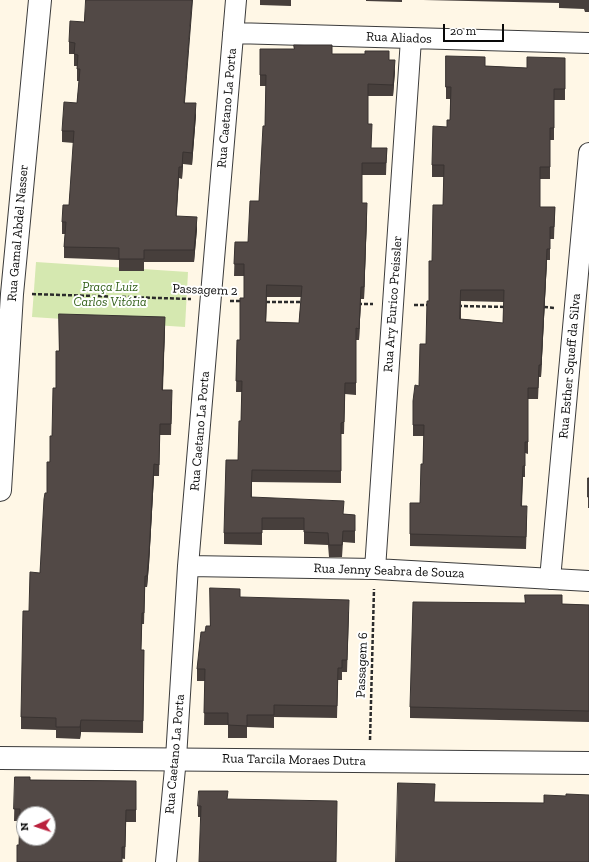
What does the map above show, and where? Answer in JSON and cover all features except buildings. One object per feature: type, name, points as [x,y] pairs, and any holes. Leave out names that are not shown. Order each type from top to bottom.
[{"type":"street","name":"Rua Gamal Abdel Nasser","points":[[0,490],[12,294],[40,0]]},
{"type":"street","name":"Rua Caetano La Porta","points":[[166,862],[176,758],[188,566],[212,300],[236,0]]},
{"type":"street","name":"Rua Aliados","points":[[233,33],[589,43]]},
{"type":"street","name":"Rua Ary Eurico Preissler","points":[[375,569],[412,39]]},
{"type":"street","name":"Rua Esther Squeff da Silva","points":[[550,579],[589,153]]},
{"type":"street","name":"Rua Jenny Seabra de Souza","points":[[188,566],[375,569],[589,581]]},
{"type":"street","name":"Rua Tarcila Moraes Dutra","points":[[0,758],[176,758],[589,763]]},
{"type":"path","name":"Passagem 2","points":[[12,294],[251,301]]},
{"type":"path","points":[[259,301],[306,302]]},
{"type":"path","points":[[354,304],[433,305]]},
{"type":"path","points":[[457,306],[512,307]]},
{"type":"path","points":[[536,307],[576,308]]},
{"type":"path","name":"Passagem 6","points":[[369,761],[375,569]]},
{"type":"green space","name":"Praça Luiz Carlos Vitória","points":[[36,262],[188,272],[185,327],[32,317]]}]
